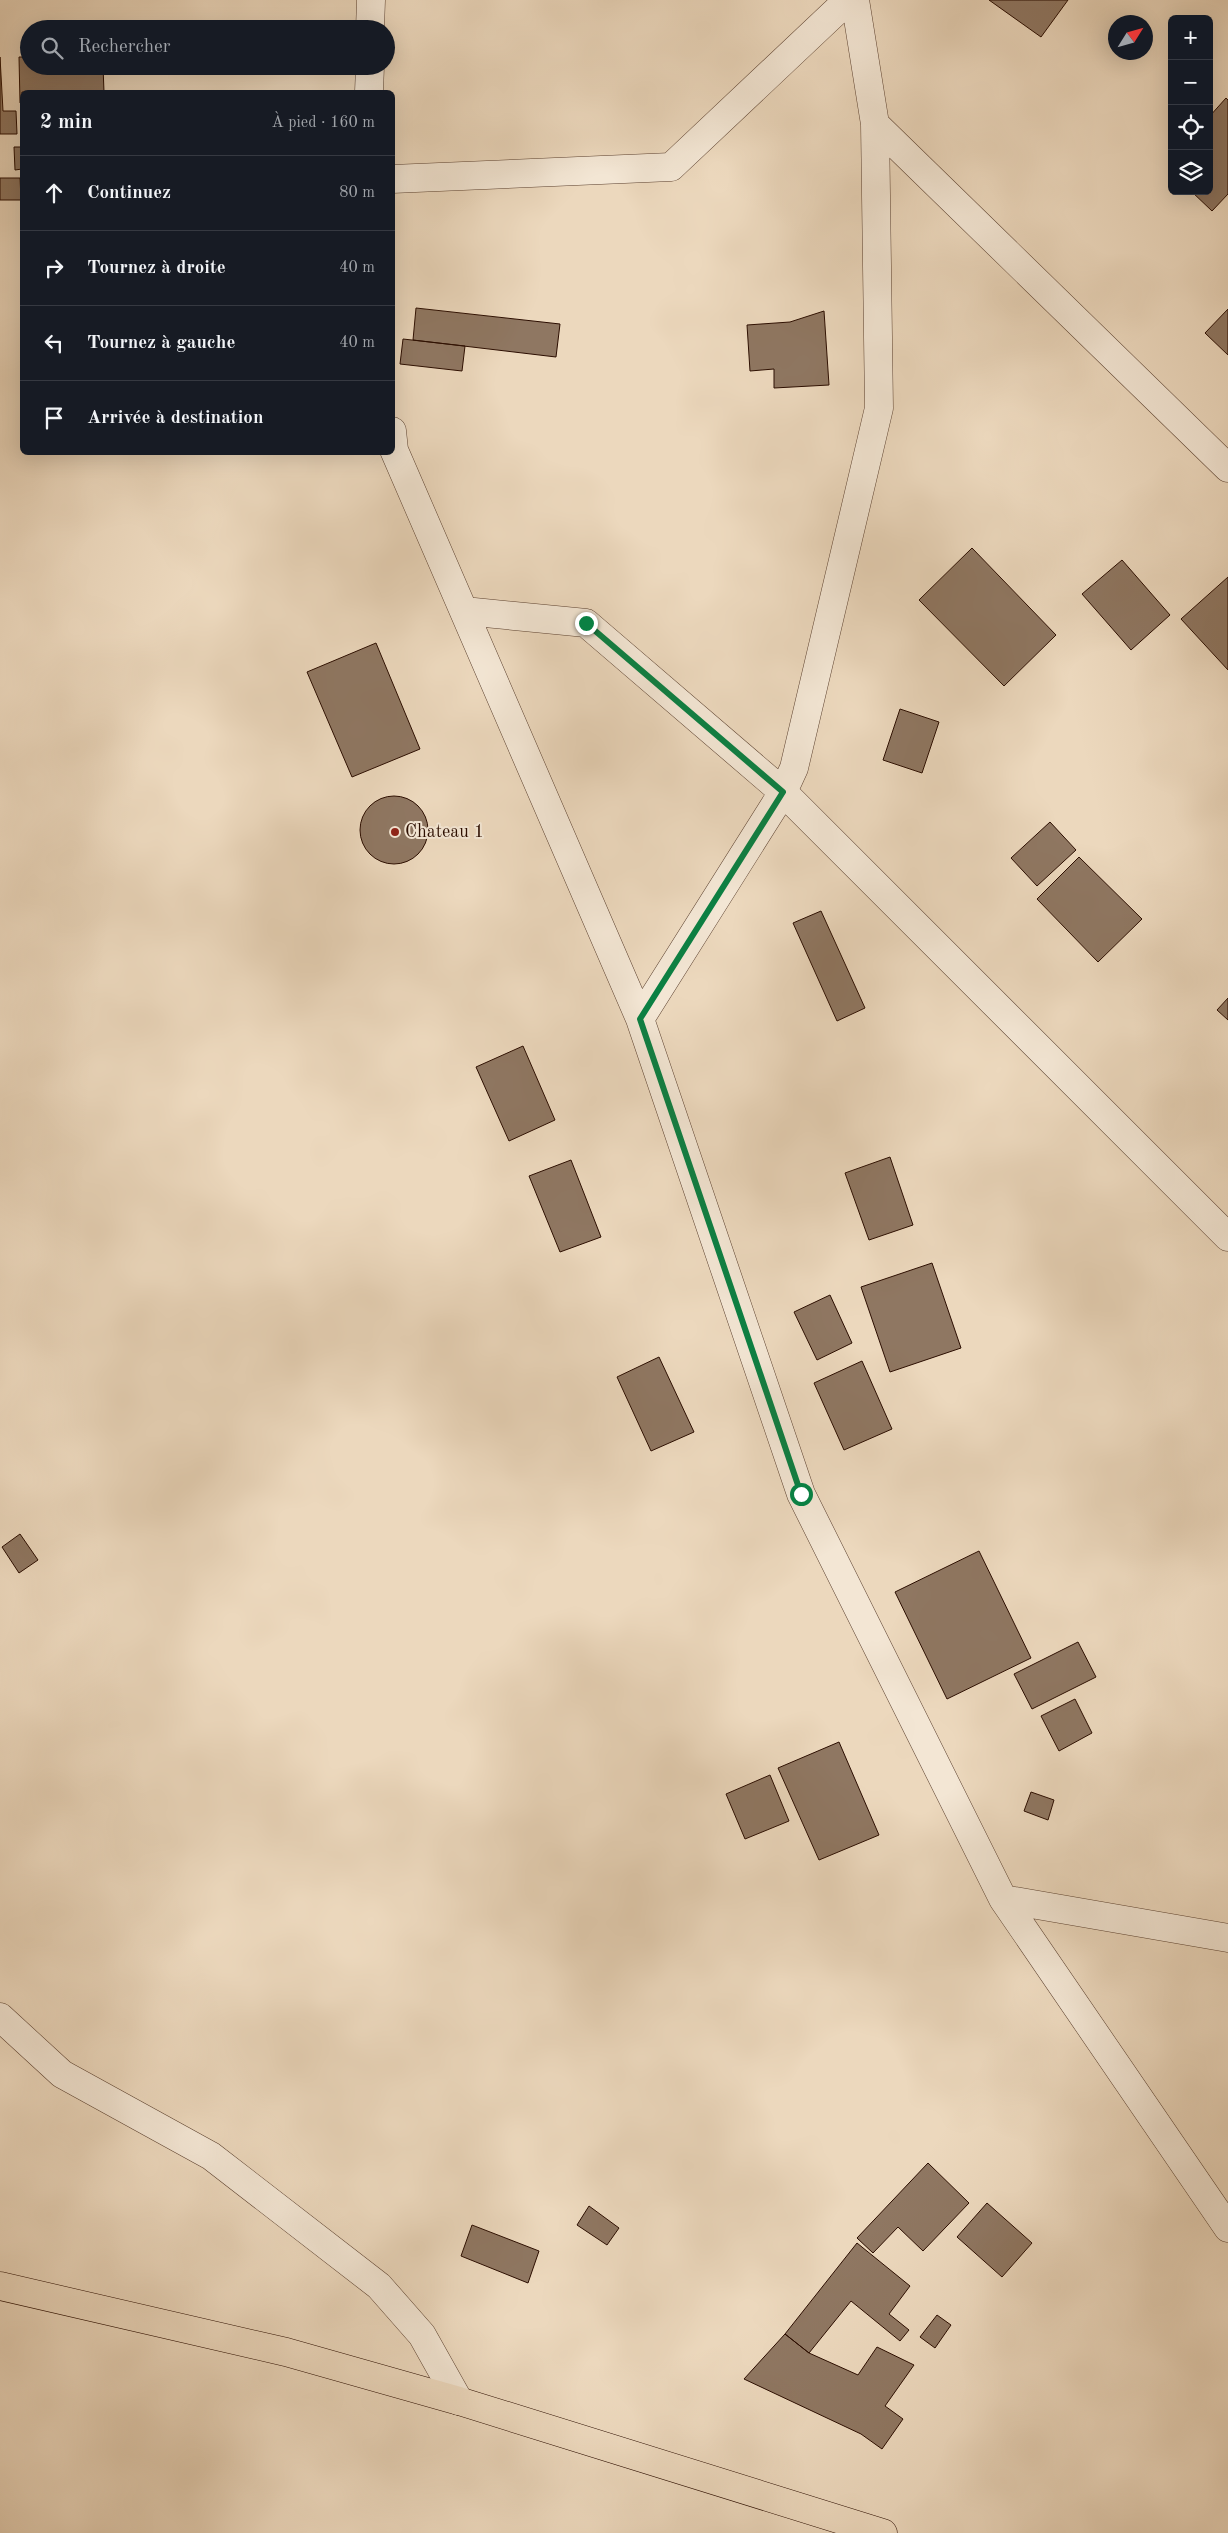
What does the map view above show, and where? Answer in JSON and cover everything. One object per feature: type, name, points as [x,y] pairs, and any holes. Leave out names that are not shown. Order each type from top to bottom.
[{"type":"highway","points":[[0,2286],[286,2352],[459,2401],[883,2533]]},
{"type":"street","points":[[370,20],[371,0]]},
{"type":"street","points":[[395,179],[671,168],[848,0]]},
{"type":"street","points":[[640,1019],[783,792],[794,768],[879,408],[875,124],[855,0]]},
{"type":"street","points":[[369,90],[370,75]]},
{"type":"street","points":[[875,124],[1228,468]]},
{"type":"street","points":[[395,452],[640,1019],[801,1494],[1003,1899],[1228,2228]]},
{"type":"street","points":[[464,612],[586,623],[783,792],[1228,1237]]},
{"type":"street","points":[[1003,1899],[1228,1938]]},
{"type":"street","points":[[0,2017],[62,2074],[211,2156],[379,2286],[422,2334],[459,2401]]},
{"type":"building","points":[[989,0],[1068,0],[1041,37]]},
{"type":"building","points":[[0,57],[3,111],[16,111],[17,134],[0,134]]},
{"type":"building","points":[[19,57],[20,75],[103,75],[104,90],[20,90],[20,103]]},
{"type":"building","points":[[1226,98],[1228,100],[1228,194],[1212,211],[1195,195],[1213,195],[1213,113]]},
{"type":"building","points":[[14,147],[20,147],[20,169],[15,170]]},
{"type":"building","points":[[0,178],[20,178],[20,200],[0,200]]},
{"type":"building","points":[[416,308],[560,324],[556,357],[413,340]]},
{"type":"building","points":[[1228,309],[1228,355],[1205,333]]},
{"type":"building","points":[[824,311],[829,385],[774,388],[774,369],[750,371],[747,325],[790,322]]},
{"type":"building","points":[[403,339],[465,346],[462,371],[400,364]]},
{"type":"building","points":[[972,548],[1056,635],[1004,686],[919,600]]},
{"type":"building","points":[[1122,560],[1170,615],[1131,650],[1082,594]]},
{"type":"building","points":[[1228,577],[1228,670],[1181,619]]},
{"type":"building","points":[[376,643],[420,749],[352,777],[307,672]]},
{"type":"building","points":[[900,709],[939,722],[922,773],[883,760]]},
{"type":"building","name":"Chateau 1","points":[[394,796],[407,799],[418,806],[425,817],[428,830],[425,843],[418,854],[407,861],[394,864],[381,861],[370,854],[363,843],[360,830],[363,817],[370,806],[381,799]]},
{"type":"building","points":[[1050,822],[1076,850],[1037,886],[1011,858]]},
{"type":"building","points":[[1079,857],[1142,919],[1098,962],[1037,899]]},
{"type":"building","points":[[821,911],[865,1008],[837,1021],[793,923]]},
{"type":"building","points":[[1228,998],[1228,1020],[1217,1010]]},
{"type":"building","points":[[523,1046],[555,1120],[509,1141],[476,1067]]},
{"type":"building","points":[[890,1157],[913,1225],[869,1240],[845,1173]]},
{"type":"building","points":[[571,1160],[601,1237],[560,1252],[529,1176]]},
{"type":"building","points":[[932,1263],[961,1348],[890,1372],[861,1287]]},
{"type":"building","points":[[830,1295],[852,1343],[817,1360],[794,1312]]},
{"type":"building","points":[[659,1357],[694,1432],[651,1451],[617,1377]]},
{"type":"building","points":[[862,1361],[892,1429],[844,1450],[814,1383]]},
{"type":"building","points":[[20,1534],[38,1560],[19,1573],[2,1547]]},
{"type":"building","points":[[979,1551],[1031,1658],[947,1699],[895,1592]]},
{"type":"building","points":[[1078,1642],[1096,1677],[1032,1709],[1014,1674]]},
{"type":"building","points":[[1075,1699],[1092,1733],[1059,1751],[1041,1716]]},
{"type":"building","points":[[839,1742],[879,1835],[819,1860],[778,1768]]},
{"type":"building","points":[[770,1775],[789,1821],[745,1839],[726,1794]]},
{"type":"building","points":[[1031,1792],[1054,1800],[1048,1820],[1024,1811]]},
{"type":"building","points":[[928,2163],[969,2203],[923,2251],[898,2227],[873,2253],[857,2238]]},
{"type":"building","points":[[987,2203],[1032,2243],[1002,2277],[957,2237]]},
{"type":"building","points":[[589,2206],[619,2228],[607,2245],[577,2225]]},
{"type":"building","points":[[472,2225],[539,2251],[528,2283],[461,2256]]},
{"type":"building","points":[[857,2243],[910,2286],[889,2314],[909,2330],[900,2341],[851,2301],[809,2353],[785,2334]]},
{"type":"building","points":[[937,2315],[951,2325],[935,2348],[920,2337]]},
{"type":"building","points":[[785,2334],[809,2353],[858,2375],[877,2347],[914,2365],[885,2406],[903,2419],[882,2449],[861,2434],[744,2379]]},
{"type":"place","name":"Chateau 1","points":[[395,832]]},
{"type":"route","points":[[586,623],[783,792],[640,1019],[801,1494]]}]
